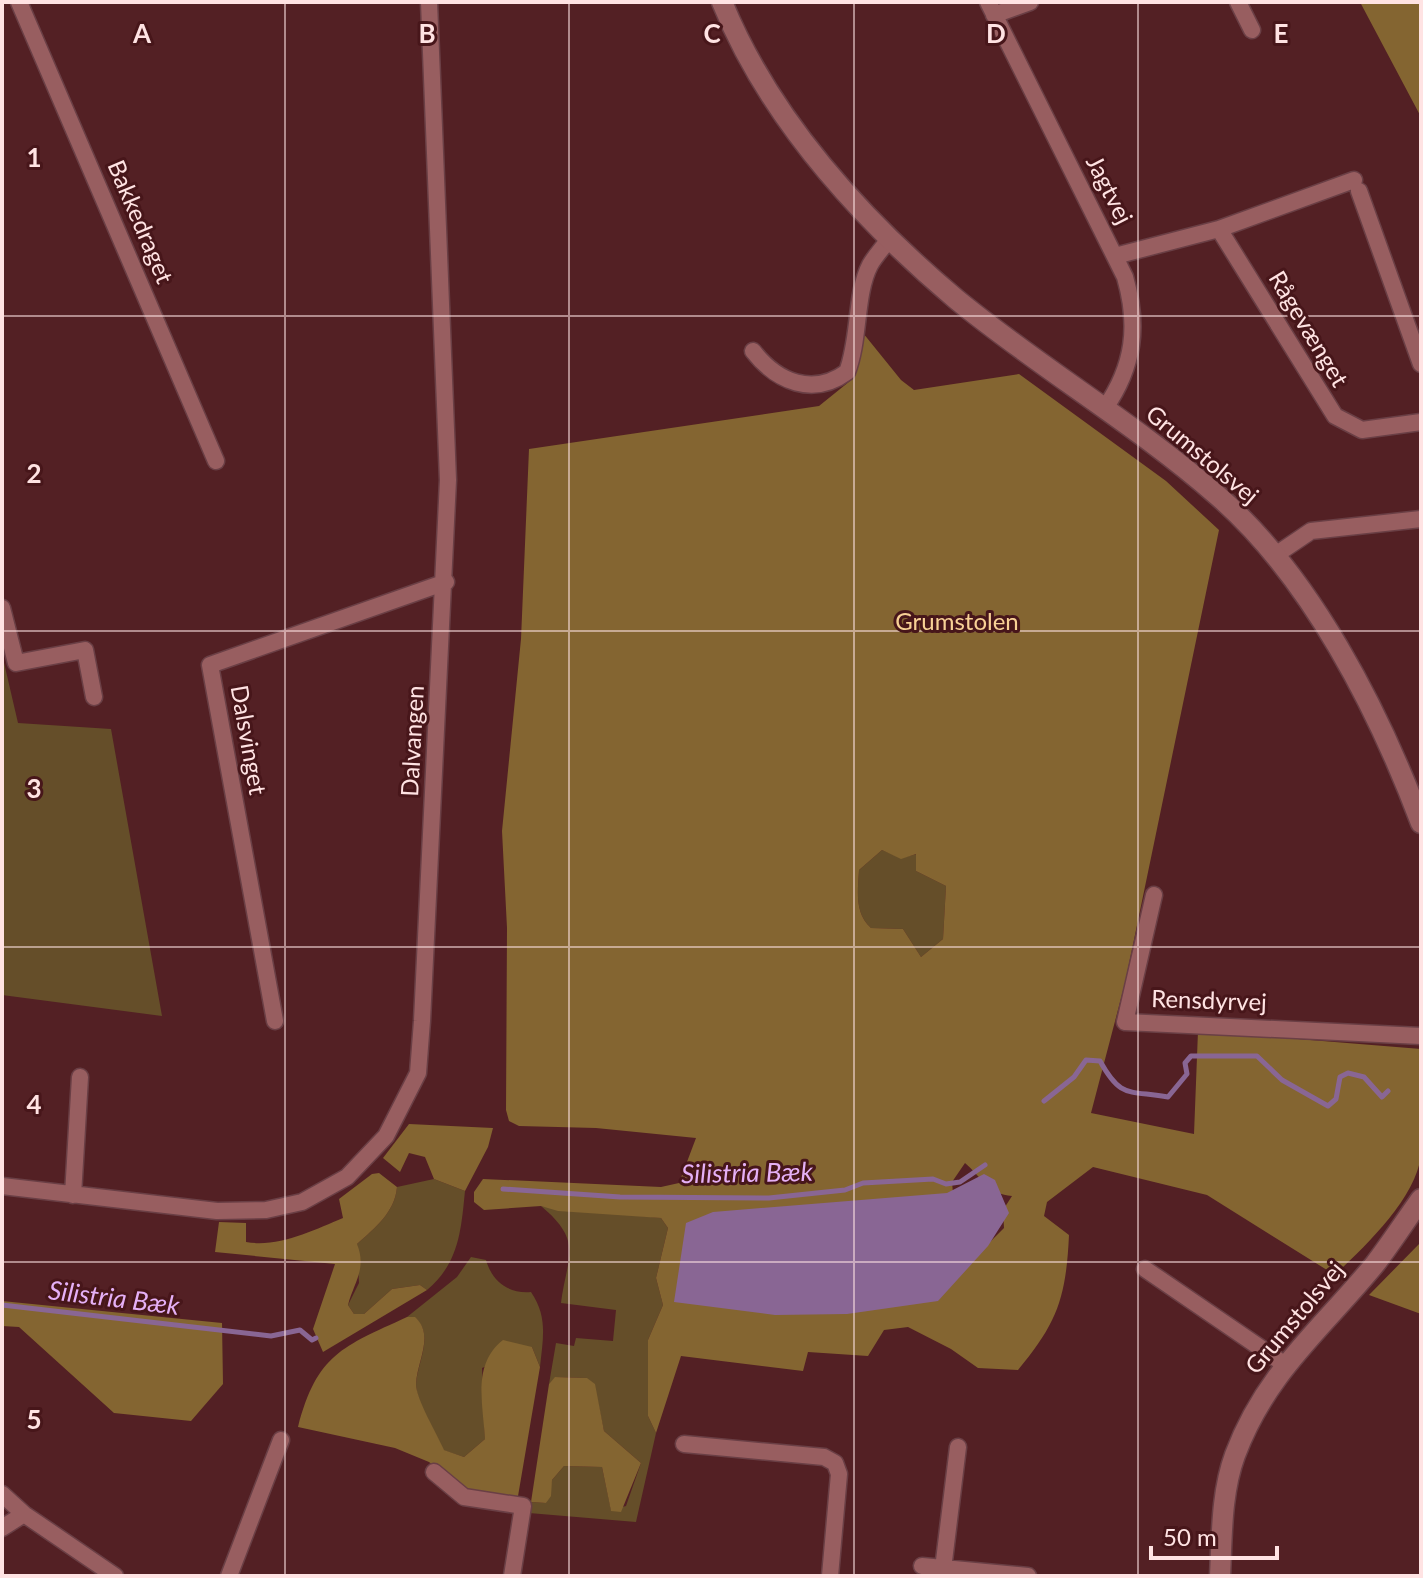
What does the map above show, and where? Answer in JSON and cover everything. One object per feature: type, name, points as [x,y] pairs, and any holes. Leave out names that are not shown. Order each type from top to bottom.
[{"type":"street","name":"Bakkedraget","points":[[19,2],[216,461]]},
{"type":"street","name":"Dalvangen","points":[[2,1186],[217,1211],[266,1210],[302,1202],[347,1177],[386,1136],[404,1108],[418,1073],[446,582],[448,446],[429,2]]},
{"type":"street","name":"Grumstolsvej","points":[[722,2],[755,68],[800,139],[889,239],[958,300],[1220,497],[1274,556],[1323,624],[1370,701],[1421,823]]},
{"type":"street","points":[[991,8],[1030,2]]},
{"type":"street","points":[[1238,2],[1252,30]]},
{"type":"street","name":"Jagtvej","points":[[991,8],[1115,256],[1131,299],[1133,338],[1125,375],[1105,408]]},
{"type":"street","points":[[1115,256],[1219,229],[1356,186],[1421,364]]},
{"type":"street","name":"Rågevænget","points":[[1219,229],[1335,416],[1362,430],[1421,422]]},
{"type":"street","points":[[753,351],[762,362],[788,381],[814,387],[833,383],[847,372],[862,309],[863,286],[870,264],[889,239]]},
{"type":"street","points":[[1274,556],[1311,531],[1421,519]]},
{"type":"street","name":"Dalsvinget","points":[[275,1021],[210,665],[446,582]]},
{"type":"street","points":[[2,608],[16,663],[85,650],[94,697]]},
{"type":"street","name":"Rensdyrvej","points":[[1154,895],[1125,1022],[1421,1036]]},
{"type":"street","points":[[73,1195],[80,1077]]},
{"type":"street","name":"Grumstolsvej","points":[[1220,1576],[1224,1502],[1234,1457],[1256,1407],[1284,1364],[1375,1263],[1421,1199]]},
{"type":"street","points":[[1145,1269],[1284,1364]]},
{"type":"street","points":[[229,1576],[281,1440]]},
{"type":"street","points":[[684,1444],[824,1457],[835,1463],[839,1474],[830,1576]]},
{"type":"street","points":[[943,1569],[958,1447]]},
{"type":"street","points":[[434,1472],[464,1497],[523,1506],[512,1576]]},
{"type":"street","points":[[2,1494],[24,1514],[115,1576]]},
{"type":"street","points":[[2,1528],[24,1514]]},
{"type":"street","points":[[922,1566],[1028,1576]]},
{"type":"shaded area","points":[[2,654],[18,723],[111,729],[162,1016],[2,995]]},
{"type":"shaded area","points":[[882,850],[901,858],[917,854],[916,871],[946,886],[943,939],[921,957],[903,929],[871,928],[862,915],[858,901],[859,870]]},
{"type":"shaded area","points":[[984,1174],[995,1180],[1009,1213],[988,1246],[938,1301],[847,1314],[775,1315],[674,1302],[686,1223],[713,1212],[947,1193]]},
{"type":"shaded area","points":[[434,1179],[465,1191],[460,1233],[446,1269],[427,1290],[420,1285],[392,1289],[364,1314],[354,1314],[348,1305],[359,1283],[357,1244],[388,1212],[397,1187]]},
{"type":"shaded area","points":[[541,1206],[661,1218],[668,1228],[656,1278],[663,1305],[648,1340],[648,1416],[656,1433],[636,1522],[529,1513],[531,1502],[546,1503],[552,1480],[564,1466],[602,1467],[611,1510],[626,1506],[641,1463],[604,1431],[594,1384],[586,1378],[556,1377],[549,1384],[556,1343],[574,1346],[576,1338],[613,1341],[616,1310],[561,1303],[569,1261],[568,1240]]},
{"type":"shaded area","points":[[471,1257],[486,1260],[492,1274],[502,1285],[515,1291],[531,1292],[540,1310],[543,1337],[540,1367],[532,1347],[482,1368],[485,1439],[464,1457],[443,1450],[423,1408],[416,1384],[424,1332],[415,1318],[407,1317],[457,1277]]},
{"type":"green space","points":[[1360,2],[1421,2],[1421,117]]},
{"type":"green space","name":"Grumstolen","points":[[863,333],[901,380],[914,390],[1019,374],[1166,481],[1219,530],[1125,983],[1091,1113],[1194,1134],[1198,1031],[1421,1049],[1421,1155],[1417,1172],[1400,1205],[1335,1275],[1207,1195],[1093,1167],[1047,1202],[1044,1216],[1069,1235],[1065,1276],[1051,1323],[1018,1370],[978,1368],[951,1349],[908,1327],[884,1330],[868,1356],[808,1352],[803,1371],[681,1356],[656,1433],[648,1416],[648,1340],[663,1305],[656,1278],[668,1228],[661,1218],[558,1211],[541,1206],[484,1210],[474,1202],[474,1192],[483,1179],[661,1187],[679,1183],[696,1138],[596,1128],[519,1126],[509,1121],[506,1110],[507,928],[502,831],[521,639],[529,449],[819,406],[850,381]],"holes":[[[882,850],[901,859],[916,854],[916,871],[946,886],[943,939],[921,957],[903,929],[871,928],[862,915],[858,901],[859,870]],[[965,1163],[991,1189],[1012,1196],[1003,1210],[1004,1228],[985,1247],[958,1249],[952,1182]]]},
{"type":"green space","points":[[409,1124],[493,1128],[488,1147],[465,1191],[434,1179],[425,1157],[409,1153],[400,1172],[383,1158]]},
{"type":"green space","points":[[379,1173],[397,1187],[395,1196],[383,1219],[357,1244],[360,1268],[348,1305],[354,1314],[364,1314],[392,1289],[420,1285],[427,1290],[323,1352],[313,1329],[335,1264],[215,1252],[219,1222],[246,1223],[246,1242],[271,1242],[296,1237],[343,1218],[339,1199],[372,1174]]},
{"type":"green space","points":[[1421,1242],[1421,1314],[1369,1295]]},
{"type":"green space","points":[[2,1301],[222,1323],[223,1384],[191,1421],[114,1413],[19,1327],[2,1326]]},
{"type":"green space","points":[[407,1317],[415,1317],[424,1332],[416,1384],[419,1398],[444,1450],[464,1457],[485,1439],[483,1373],[493,1350],[503,1340],[532,1347],[540,1367],[517,1502],[466,1492],[429,1462],[395,1448],[298,1427],[314,1383],[335,1356],[365,1337]]},
{"type":"green space","points":[[555,1377],[587,1378],[595,1384],[604,1431],[641,1463],[621,1512],[611,1511],[602,1467],[564,1466],[552,1480],[551,1496],[546,1503],[531,1502],[549,1384]]},
{"type":"waterway","name":"Silistria Bæk","points":[[1044,1101],[1074,1077],[1086,1060],[1100,1061],[1114,1082],[1127,1091],[1168,1097],[1187,1074],[1185,1063],[1191,1056],[1257,1056],[1282,1080],[1328,1106],[1336,1099],[1340,1077],[1348,1073],[1364,1077],[1382,1097],[1388,1091]]},
{"type":"waterway","name":"Silistria Bæk","points":[[503,1189],[620,1197],[769,1198],[845,1190],[863,1183],[933,1179],[946,1184],[960,1182],[985,1165]]},
{"type":"waterway","name":"Silistria Bæk","points":[[2,1305],[271,1336],[300,1330],[312,1340],[316,1338]]}]
